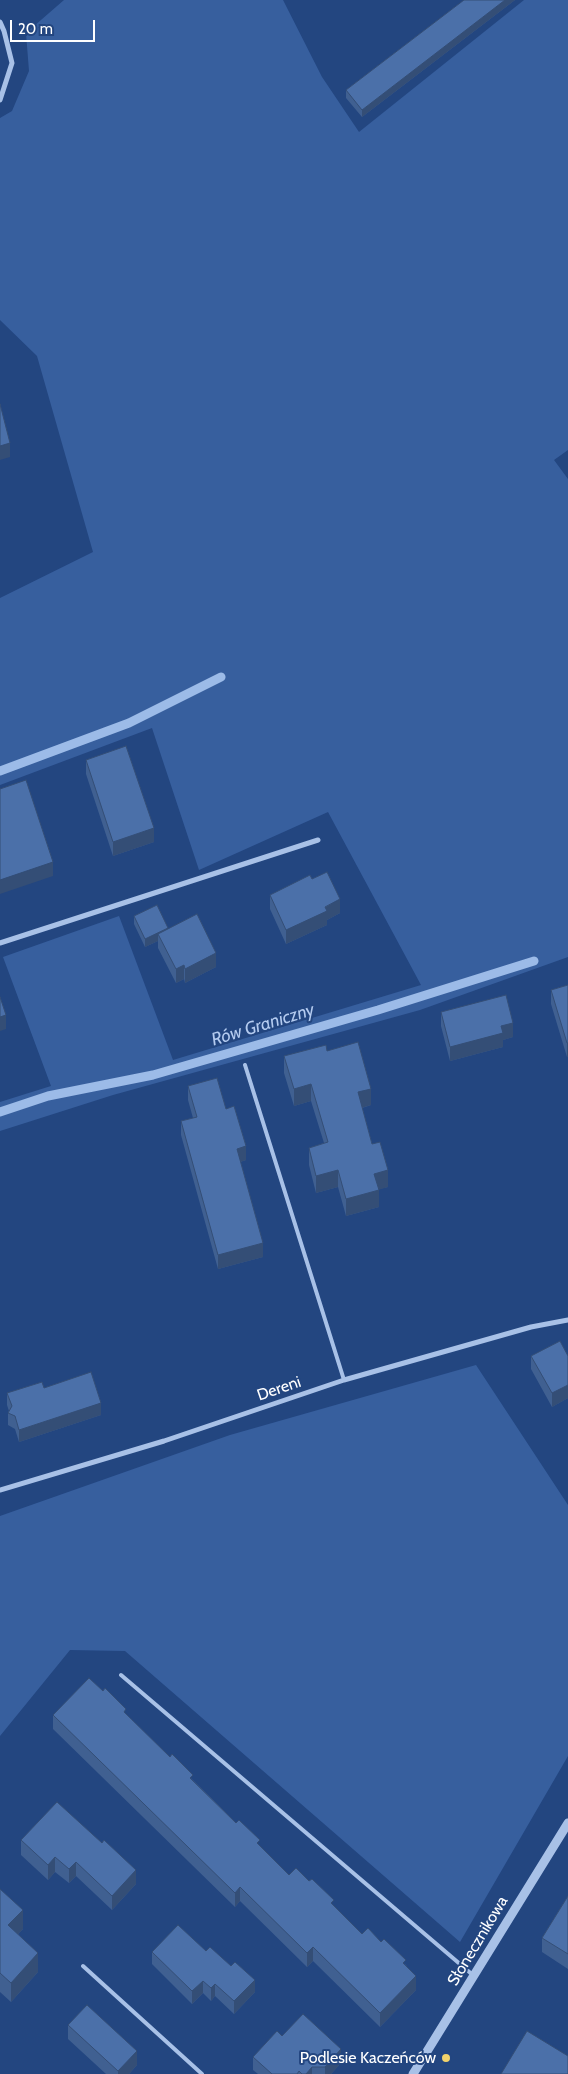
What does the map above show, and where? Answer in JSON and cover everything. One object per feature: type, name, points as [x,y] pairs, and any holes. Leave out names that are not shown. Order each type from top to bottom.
[{"type":"street","points":[[0,22],[12,63],[0,100]]},
{"type":"street","points":[[0,943],[318,840]]},
{"type":"street","name":"Dereni","points":[[0,1490],[164,1441],[344,1380],[531,1327],[568,1320]]},
{"type":"street","name":"Słonecznikowa","points":[[414,2074],[568,1823]]},
{"type":"lane","points":[[245,1066],[344,1380]]},
{"type":"lane","points":[[121,1674],[474,1976]]},
{"type":"lane","points":[[83,1966],[202,2074]]},
{"type":"shaded area","points":[[64,0],[283,0],[322,77],[359,132],[524,0],[568,0],[568,450],[554,460],[568,479],[568,957],[420,1010],[113,1095],[0,1131],[0,1102],[51,1086],[3,957],[119,916],[173,1060],[421,985],[328,812],[199,870],[152,728],[0,785],[0,598],[93,552],[37,356],[0,320],[0,118],[12,111],[29,71],[26,33]]},
{"type":"shaded area","points":[[476,1365],[568,1505],[568,1756],[460,1942],[125,1651],[70,1650],[0,1736],[0,1516],[230,1435]]},
{"type":"building","points":[[464,0],[505,0],[362,110],[346,90]]},
{"type":"building","points":[[0,404],[10,443],[0,446]]},
{"type":"building","points":[[126,746],[154,828],[113,842],[86,760]]},
{"type":"building","points":[[26,780],[53,862],[0,880],[0,789]]},
{"type":"building","points":[[327,872],[340,899],[325,907],[327,911],[286,930],[270,895],[310,875],[312,879]]},
{"type":"building","points":[[157,905],[168,928],[145,939],[134,916]]},
{"type":"building","points":[[197,914],[216,953],[185,969],[184,965],[176,969],[158,934]]},
{"type":"building","points":[[568,985],[568,1043],[567,1043],[551,990]]},
{"type":"building","points":[[506,995],[513,1023],[501,1026],[503,1033],[450,1047],[441,1012]]},
{"type":"building","points":[[0,997],[6,1015],[0,1017]]},
{"type":"building","points":[[358,1042],[371,1089],[358,1092],[372,1144],[380,1142],[388,1170],[374,1174],[379,1190],[346,1199],[338,1170],[316,1176],[309,1148],[328,1142],[311,1084],[294,1089],[284,1056],[326,1045],[327,1051]]},
{"type":"building","points":[[217,1078],[226,1109],[234,1106],[246,1146],[237,1149],[263,1243],[218,1255],[181,1121],[197,1117],[188,1086]]},
{"type":"building","points":[[560,1341],[568,1356],[568,1385],[552,1393],[531,1356]]},
{"type":"building","points":[[91,1372],[101,1403],[19,1430],[15,1416],[8,1413],[12,1406],[7,1393],[42,1382],[44,1388]]},
{"type":"building","points":[[89,1678],[103,1691],[105,1688],[126,1709],[124,1712],[170,1757],[172,1754],[193,1775],[190,1778],[236,1823],[239,1820],[260,1840],[257,1843],[289,1875],[296,1868],[309,1881],[312,1879],[334,1900],[331,1903],[362,1934],[368,1928],[381,1942],[384,1939],[406,1960],[403,1963],[416,1976],[380,2013],[313,1947],[307,1953],[240,1887],[235,1893],[53,1715]]},
{"type":"building","points":[[57,1802],[102,1843],[104,1840],[136,1870],[112,1896],[76,1862],[69,1869],[55,1857],[48,1865],[21,1840]]},
{"type":"building","points":[[0,1889],[23,1910],[8,1925],[38,1953],[11,1983],[0,1973]]},
{"type":"building","points":[[568,1896],[568,1954],[542,1938]]},
{"type":"building","points":[[178,1925],[206,1951],[210,1947],[231,1966],[235,1962],[255,1980],[234,2001],[215,1984],[211,1988],[203,1981],[192,1991],[152,1952]]},
{"type":"building","points":[[87,2005],[137,2051],[118,2071],[68,2025]]},
{"type":"building","points":[[303,2014],[341,2049],[325,2067],[312,2067],[306,2074],[302,2074],[299,2071],[297,2074],[272,2074],[253,2057],[277,2031],[282,2036]]},
{"type":"building","points":[[527,2031],[568,2056],[568,2074],[501,2074]]},
{"type":"waterway","points":[[0,771],[129,723],[221,677]]},
{"type":"waterway","name":"Rów Graniczny","points":[[0,1112],[48,1096],[153,1075],[378,1010],[534,961]]},
{"type":"place","name":"Podlesie Kaczeńców","points":[[446,2058]]}]
